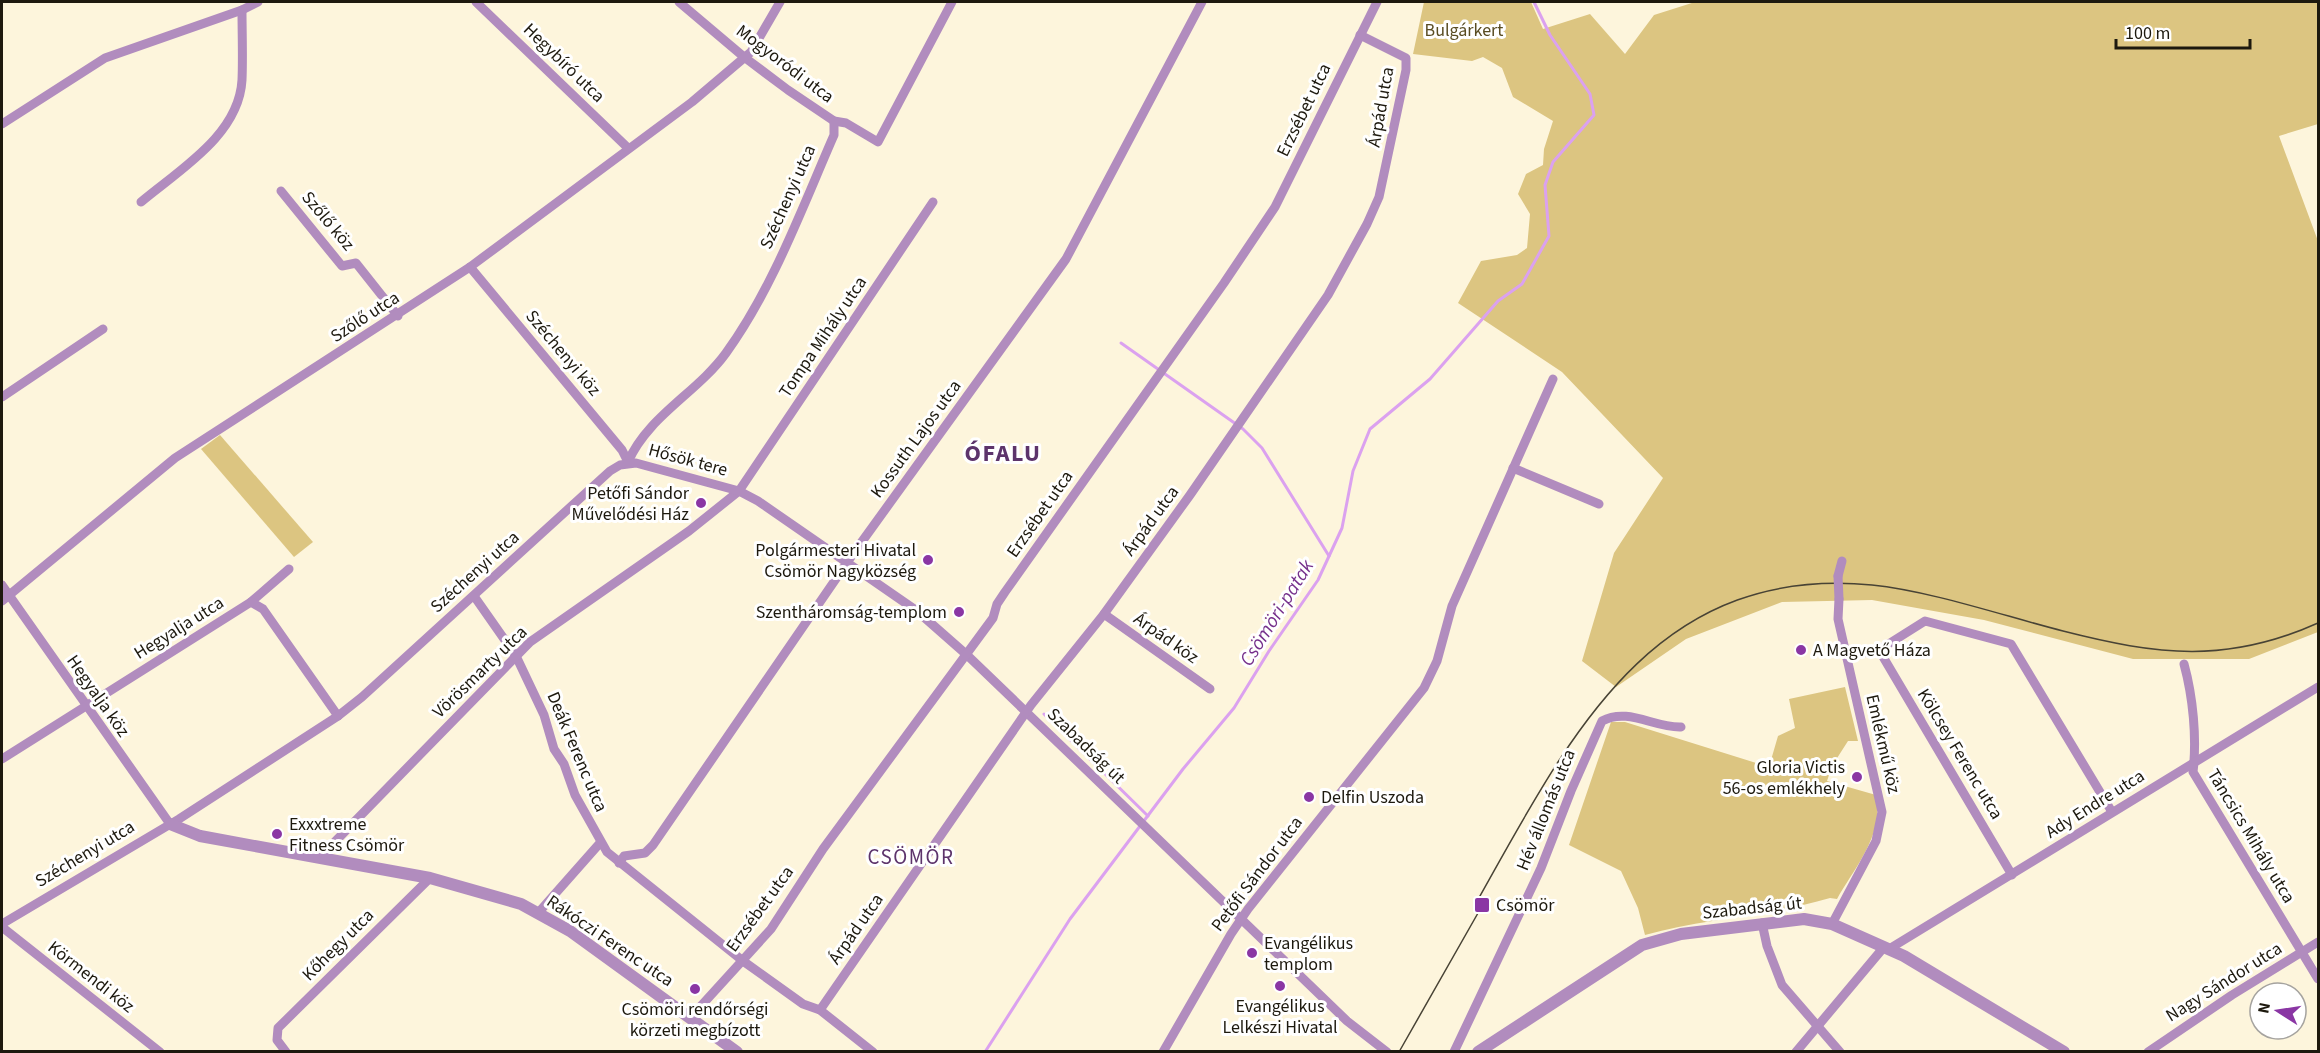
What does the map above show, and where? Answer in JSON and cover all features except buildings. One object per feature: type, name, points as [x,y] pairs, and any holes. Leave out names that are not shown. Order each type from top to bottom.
[{"type":"street","points":[[2,124],[105,58],[242,10],[258,2]]},
{"type":"street","name":"Hegybíró utca","points":[[476,2],[628,147]]},
{"type":"street","name":"Mogyoródi utca","points":[[679,2],[744,57],[834,121],[846,123],[878,142],[952,2]]},
{"type":"street","name":"Szőlő utca","points":[[5,598],[174,458],[398,316],[470,267],[628,147],[692,102],[751,52],[780,2]]},
{"type":"street","name":"Kossuth Lajos utca","points":[[619,863],[624,856],[645,853],[652,845],[849,562],[1066,259],[1202,2]]},
{"type":"street","name":"Erzsébet utca","points":[[690,1018],[771,928],[823,849],[993,618],[997,604],[1005,592],[1275,207],[1377,2]]},
{"type":"street","points":[[141,202],[224,132],[236,109],[242,82],[242,10]]},
{"type":"street","name":"Árpád utca","points":[[820,1010],[1026,713],[1104,614],[1328,294],[1379,197],[1406,70],[1406,58],[1360,35]]},
{"type":"street","name":"Széchenyi utca","points":[[2,926],[170,824],[338,716],[474,596],[610,471],[628,462],[636,444],[725,355],[741,329],[797,220],[834,135],[834,121]]},
{"type":"street","name":"Szőlő köz","points":[[281,191],[342,266],[357,263],[398,316]]},
{"type":"street","name":"Tompa Mihály utca","points":[[739,491],[933,202]]},
{"type":"street","name":"Széchenyi köz","points":[[470,267],[622,450],[628,462]]},
{"type":"street","points":[[2,398],[103,329]]},
{"type":"street","name":"Petőfi Sándor utca","points":[[1163,1052],[1241,920],[1424,688],[1437,661],[1452,606],[1553,379]]},
{"type":"street","name":"Hősök tere","points":[[628,462],[739,491]]},
{"type":"street","points":[[1513,468],[1599,504]]},
{"type":"street","name":"Szabadság út","points":[[739,491],[849,562],[917,611],[967,655],[1347,1021],[1387,1052]]},
{"type":"street","name":"Vörösmarty utca","points":[[321,856],[530,642],[689,531],[739,491]]},
{"type":"street","name":"Emlékmű köz","points":[[1832,924],[1876,841],[1882,812],[1838,619],[1838,576],[1842,561]]},
{"type":"street","points":[[251,602],[289,569]]},
{"type":"street","name":"Hegyalja köz","points":[[2,585],[5,598],[170,824]]},
{"type":"street","name":"Deák Ferenc utca","points":[[474,596],[516,656],[544,715],[554,749],[600,843],[619,863],[743,961],[802,1004],[820,1010],[873,1052]]},
{"type":"street","name":"Hegyalja utca","points":[[2,759],[251,602],[263,609],[338,716]]},
{"type":"street","name":"Árpád köz","points":[[1104,614],[1210,689]]},
{"type":"street","points":[[1846,656],[1879,650],[1925,621],[2011,644],[2112,812]]},
{"type":"street","name":"Kölcsey Ferenc utca","points":[[1879,650],[2012,875]]},
{"type":"street","name":"Táncsics Mihály utca","points":[[2184,664],[2188,680],[2193,772],[2319,979]]},
{"type":"street","name":"Ady Endre utca","points":[[1796,1052],[1886,948],[2012,875],[2319,687]]},
{"type":"street","name":"Hév állomás utca","points":[[1454,1052],[1541,868],[1602,721],[1619,714],[1667,727],[1681,727]]},
{"type":"street","name":"Rákóczi Ferenc utca","points":[[170,824],[200,836],[321,856],[430,878],[501,898],[539,912],[737,1052]]},
{"type":"street","points":[[539,912],[600,843]]},
{"type":"street","name":"Kőhegy utca","points":[[286,1052],[277,1040],[278,1028],[430,878]]},
{"type":"street","name":"Szabadság út","points":[[1478,1052],[1642,945],[1682,934],[1804,919],[1832,924],[1935,973],[1955,988],[2064,1052]]},
{"type":"street","points":[[1762,923],[1769,954],[1782,985],[1840,1052]]},
{"type":"street","name":"Körmendi köz","points":[[2,926],[160,1052]]},
{"type":"street","name":"Nagy Sándor utca","points":[[2148,1052],[2232,995],[2319,942]]},
{"type":"green space","name":"Bulgárkert","points":[[1424,2],[1531,2],[1543,29],[1590,14],[1625,54],[1654,15],[1695,2],[2318,2],[2318,124],[2279,136],[2318,241],[2318,632],[2249,659],[2133,659],[1984,620],[1872,600],[1782,602],[1686,639],[1616,687],[1582,661],[1614,553],[1663,478],[1562,372],[1458,303],[1481,261],[1517,255],[1527,248],[1530,214],[1518,194],[1526,174],[1543,165],[1544,149],[1553,121],[1513,97],[1502,68],[1483,57],[1472,61],[1413,54]]},
{"type":"green space","points":[[220,435],[313,542],[294,557],[201,449]]},
{"type":"green space","points":[[1845,687],[1858,741],[1848,741],[1832,766],[1827,781],[1876,795],[1878,809],[1867,849],[1837,899],[1830,898],[1645,935],[1638,908],[1621,871],[1569,845],[1611,722],[1625,722],[1769,767],[1778,736],[1795,728],[1789,699]]},
{"type":"waterway","name":"Csömöri-patak","points":[[985,1052],[1070,919],[1183,769],[1234,708],[1269,651],[1318,580],[1342,528],[1353,471],[1370,429],[1430,379],[1498,301],[1522,284],[1549,236],[1545,185],[1553,162],[1594,115],[1590,94],[1550,35],[1534,2]]},
{"type":"waterway","points":[[1121,343],[1243,429],[1262,448],[1329,556]]},
{"type":"waterway","points":[[1044,714],[1148,816]]},
{"type":"tram line","points":[[1476,903],[1546,782],[1583,725],[1626,675],[1674,633],[1730,603],[1795,586],[1872,585],[1943,598],[2097,639],[2161,650],[2222,650],[2253,645],[2318,623]]},
{"type":"tram line","points":[[1399,1052],[1482,906]]},
{"type":"place","name":"Petőfi Sándor Művelődési Ház","points":[[701,503]]},
{"type":"place","name":"Polgármesteri Hivatal Csömör Nagyközség","points":[[928,560]]},
{"type":"place","name":"Szentháromság-templom","points":[[959,612]]},
{"type":"place","name":"A Magvető Háza","points":[[1801,650]]},
{"type":"place","name":"Gloria Victis 56-os emlékhely","points":[[1857,777]]},
{"type":"place","name":"Delfin Uszoda","points":[[1309,797]]},
{"type":"place","name":"Exxxtreme Fitness Csömör","points":[[277,834]]},
{"type":"place","name":"Csömör","points":[[1482,905]]},
{"type":"place","name":"Evangélikus templom","points":[[1252,953]]},
{"type":"place","name":"Evangélikus Lelkészi Hivatal","points":[[1280,986]]},
{"type":"place","name":"Csömöri rendőrségi körzeti megbízott","points":[[695,989]]},
{"type":"district","name":"ÓFALU","points":[[1003,453]]},
{"type":"district","name":"CSÖMÖR","points":[[911,857]]}]
